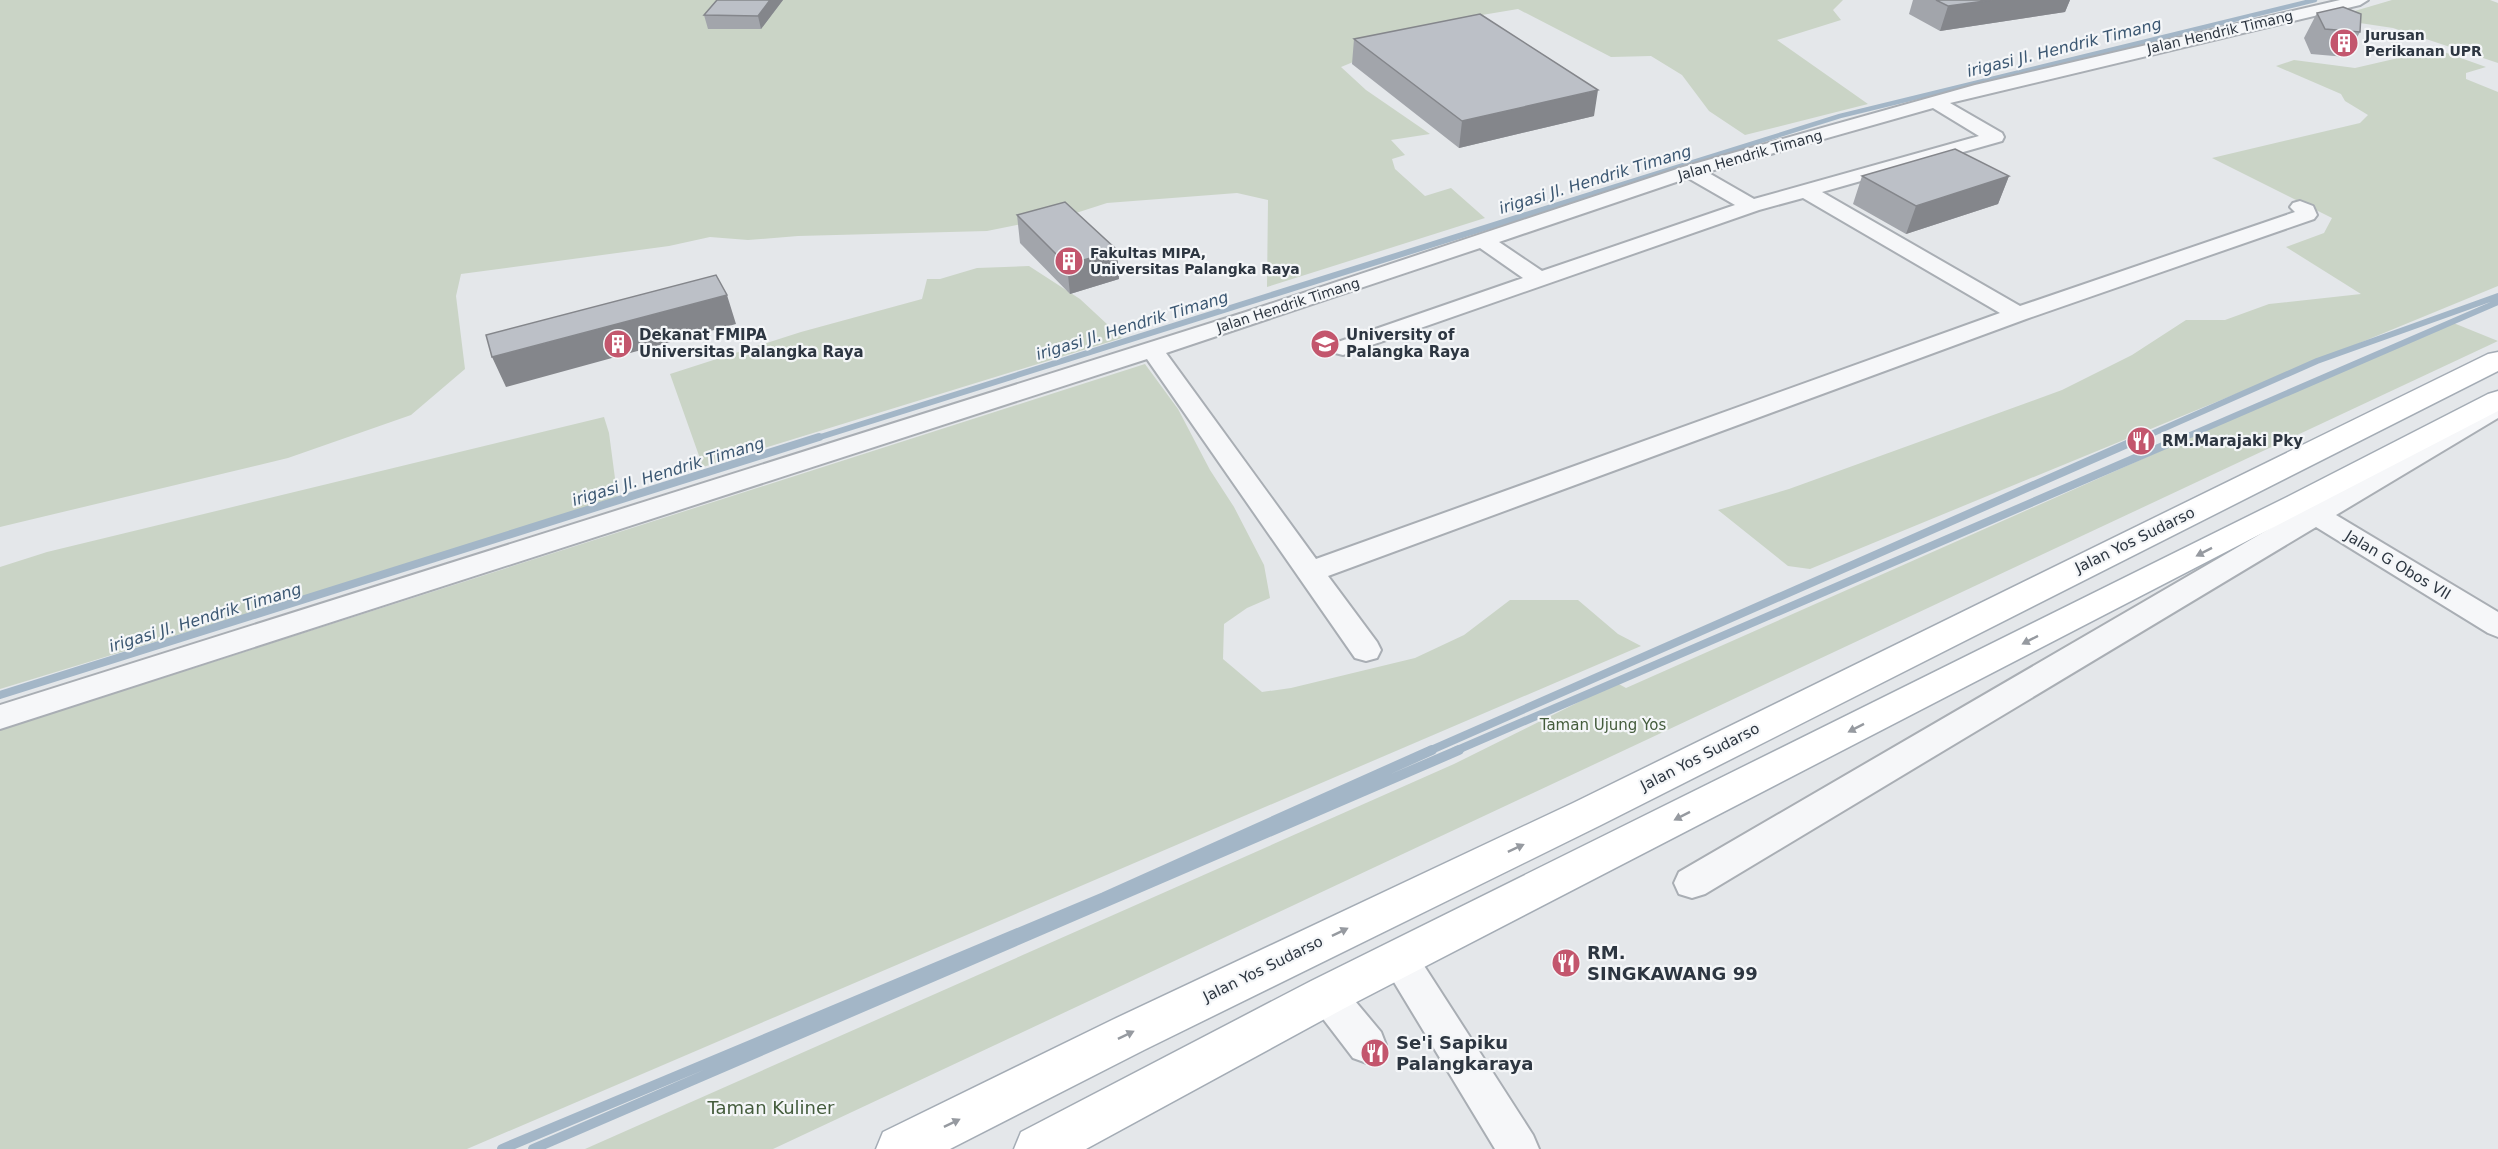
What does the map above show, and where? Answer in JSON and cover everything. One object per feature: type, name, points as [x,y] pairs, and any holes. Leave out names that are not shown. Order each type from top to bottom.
[{"type":"main road","name":"Jalan Yos Sudarso","points":[[900,1149],[1128,1035],[1587,814],[2498,360]]},
{"type":"main road","points":[[1042,1148],[1327,995],[2298,504],[2498,400]]},
{"type":"main road","points":[[1884,665],[1922,695]]},
{"type":"street","name":"Jalan Hendrik Timang","points":[[0,717],[1254,317],[1690,171],[2025,78],[2360,0]]},
{"type":"street","points":[[2025,78],[2046,88]]},
{"type":"street","points":[[1343,348],[1752,206],[1995,137],[1935,102]]},
{"type":"street","points":[[1690,171],[1752,206]]},
{"type":"street","points":[[1806,190],[2018,314]]},
{"type":"street","points":[[1310,572],[2018,314],[2307,215],[2306,210],[2300,207]]},
{"type":"street","points":[[1484,241],[1539,279]]},
{"type":"street","points":[[1151,348],[1366,650]]},
{"type":"street","points":[[1692,883],[2498,407]]},
{"type":"street","name":"Jalan G Obos VII","points":[[2298,504],[2498,626]]},
{"type":"street","points":[[1399,960],[1518,1149]]},
{"type":"street","points":[[1327,995],[1368,1045]]},
{"type":"green space","points":[[0,0],[1843,0],[1833,10],[1841,20],[1777,40],[1868,104],[1745,135],[1709,111],[1682,75],[1651,56],[1611,57],[1518,9],[1458,19],[1341,67],[1366,90],[1430,134],[1391,140],[1405,155],[1392,159],[1395,169],[1425,196],[1451,188],[1485,218],[1267,287],[1268,200],[1237,193],[1107,203],[1076,213],[987,231],[798,236],[748,240],[710,237],[669,246],[461,274],[456,296],[465,369],[411,415],[288,458],[0,527]]},
{"type":"green space","points":[[2392,0],[2490,0],[2498,3],[2498,63],[2393,28],[2353,22],[2341,15]]},
{"type":"green space","points":[[2430,47],[2486,67],[2466,73],[2466,79],[2498,92],[2498,286],[1810,569],[1788,566],[1718,510],[1789,489],[2062,390],[2132,355],[2186,320],[2225,320],[2269,304],[2361,294],[2286,247],[2324,233],[2332,218],[2212,158],[2360,123],[2368,115],[2345,101],[2341,94],[2276,66],[2294,60],[2355,68],[2407,56]]},
{"type":"green space","points":[[1029,266],[1080,299],[1122,338],[703,467],[670,374],[801,332],[922,299],[927,279],[940,279],[977,268]]},
{"type":"green space","name":"Taman Kuliner","points":[[2451,322],[2498,341],[773,1149],[585,1149],[1454,764],[1617,683],[1626,688]]},
{"type":"green space","points":[[1145,364],[1178,409],[1264,565],[1270,598],[1247,608],[1224,624],[1223,659],[1262,692],[1291,688],[1415,658],[1464,635],[1510,600],[1578,600],[1618,634],[1641,646],[467,1149],[0,1149],[0,730]]},
{"type":"green space","points":[[604,417],[609,433],[618,501],[0,689],[0,567],[47,552]]},
{"type":"building","points":[[717,0],[770,0],[758,16],[704,15]]},
{"type":"building","points":[[1936,0],[1992,0],[1948,6]]},
{"type":"building","points":[[2343,7],[2361,14],[2360,32],[2325,29],[2317,13]]},
{"type":"building","points":[[1480,14],[1598,90],[1462,121],[1354,39]]},
{"type":"building","points":[[1955,149],[2009,176],[1916,206],[1862,176]]},
{"type":"building","points":[[1065,202],[1117,250],[1067,265],[1017,215]]},
{"type":"building","points":[[716,275],[727,295],[492,357],[486,335]]},
{"type":"waterway","name":"irigasi Jl. Hendrik Timang","points":[[1594,193],[1840,116],[2315,0]]},
{"type":"waterway","name":"irigasi Jl. Hendrik Timang","points":[[814,439],[1599,192]]},
{"type":"waterway","points":[[2140,439],[2317,361],[2498,296]]},
{"type":"waterway","points":[[2181,439],[2498,302]]},
{"type":"waterway","name":"irigasi Jl. Hendrik Timang","points":[[0,695],[819,437]]},
{"type":"waterway","points":[[1429,751],[2143,437]]},
{"type":"waterway","points":[[1455,751],[2184,437]]},
{"type":"waterway","points":[[502,1149],[1104,897],[1432,750]]},
{"type":"waterway","points":[[533,1149],[1459,750]]},
{"type":"place","name":"Jurusan Perikanan UPR","points":[[2344,43]]},
{"type":"place","name":"Fakultas MIPA, Universitas Palangka Raya","points":[[1069,261]]},
{"type":"place","name":"Dekanat FMIPA Universitas Palangka Raya","points":[[618,344]]},
{"type":"place","name":"University of Palangka Raya","points":[[1325,344]]},
{"type":"place","name":"RM.Marajaki Pky","points":[[2141,441]]},
{"type":"place","name":"RM. SINGKAWANG 99","points":[[1566,963]]},
{"type":"place","name":"Se'i Sapiku Palangkaraya","points":[[1375,1053]]},
{"type":"park label","name":"Taman Ujung Yos","points":[[1603,725]]}]
